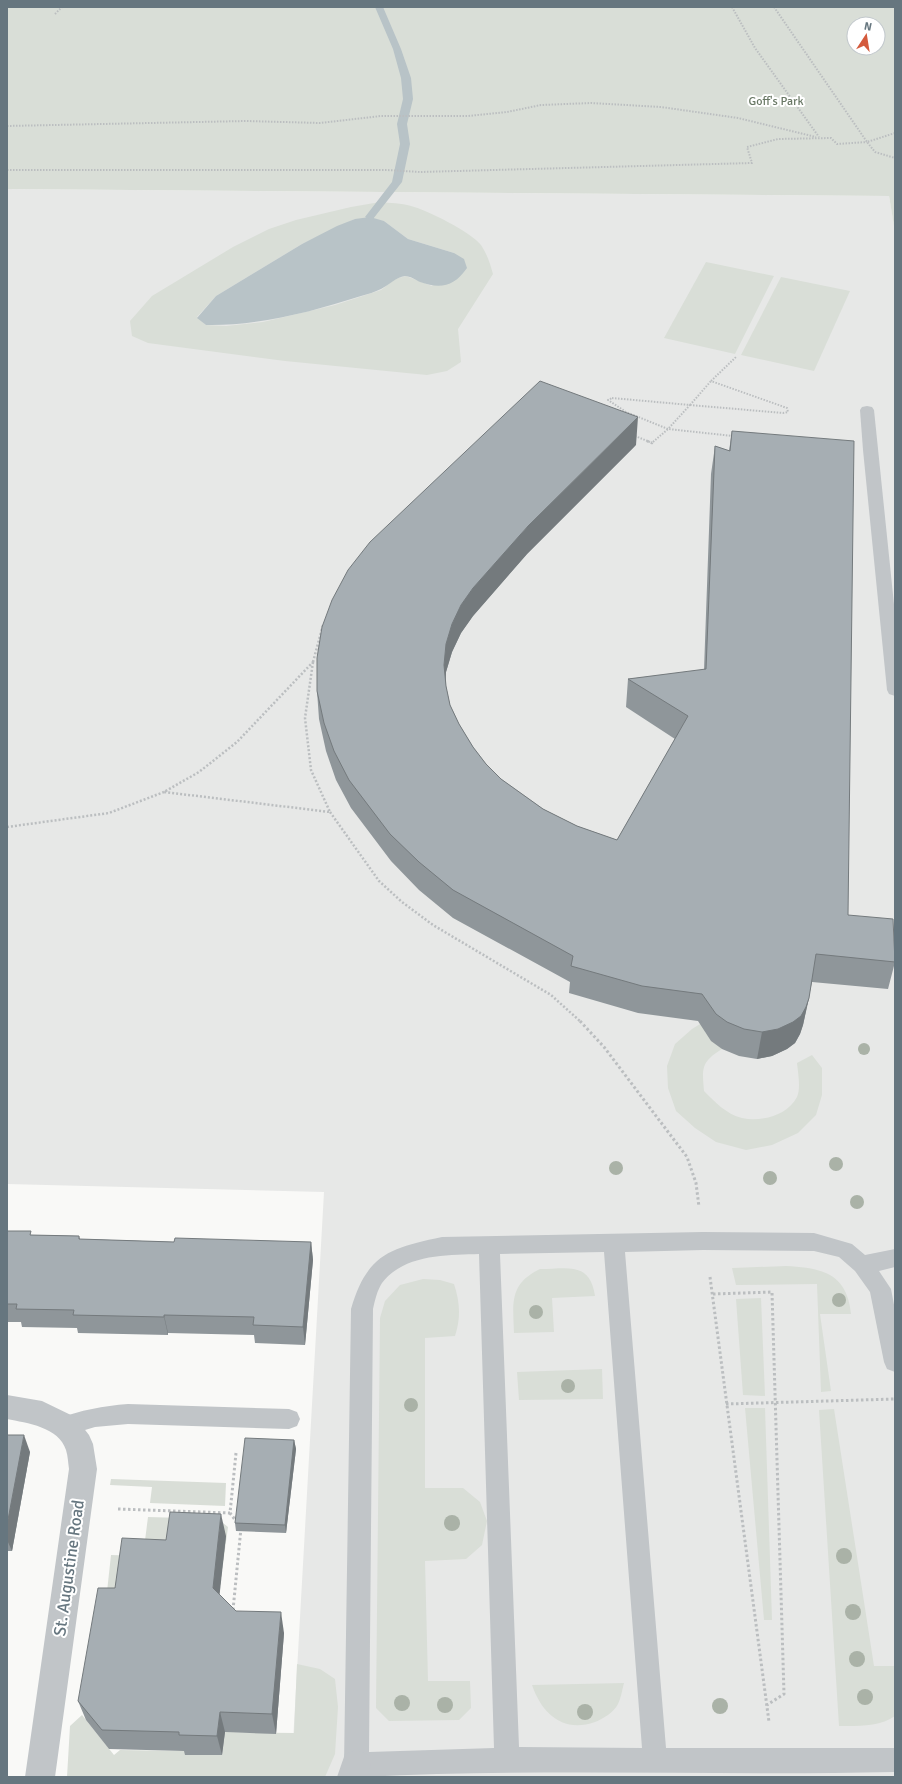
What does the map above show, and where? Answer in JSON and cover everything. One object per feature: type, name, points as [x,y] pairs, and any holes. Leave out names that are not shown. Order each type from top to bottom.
[{"type":"street","name":"St. Augustine Road","points":[[7,1407],[42,1412],[65,1426],[79,1444],[83,1469],[40,1777]]},
{"type":"lane","points":[[867,410],[895,690]]},
{"type":"lane","points":[[895,1362],[880,1289],[862,1265],[845,1250],[814,1242],[703,1241],[442,1246],[410,1253],[382,1268],[369,1285],[362,1309],[354,1771],[424,1760],[507,1759],[775,1762],[895,1760]]},
{"type":"lane","points":[[614,1242],[655,1760]]},
{"type":"lane","points":[[489,1245],[507,1759]]},
{"type":"lane","points":[[862,1265],[895,1258]]},
{"type":"lane","points":[[65,1426],[95,1417],[128,1414],[289,1419]]},
{"type":"path","points":[[55,14],[62,7]]},
{"type":"path","points":[[732,7],[754,48],[820,138]]},
{"type":"path","points":[[774,7],[875,152],[895,158]]},
{"type":"path","points":[[7,126],[246,121],[320,123],[381,116],[468,116],[507,112],[541,104],[591,103],[661,107],[738,118],[820,138]]},
{"type":"path","points":[[7,170],[387,170],[420,172],[752,163],[747,147],[757,143],[778,139],[820,138],[831,138],[838,144],[867,142],[895,133]]},
{"type":"path","points":[[630,435],[652,443],[668,430],[711,381],[736,357]]},
{"type":"path","points":[[711,381],[787,408],[788,412],[783,413],[612,398],[608,400],[609,404],[668,430],[738,436]]},
{"type":"path","points":[[326,620],[320,633],[313,662],[305,718],[311,770],[330,812],[379,881],[402,902],[433,925],[551,995],[585,1026],[604,1047],[687,1156],[696,1183],[703,1241],[713,1294],[726,1404],[775,1762]]},
{"type":"path","points":[[7,827],[109,812],[164,792],[199,772],[237,742],[313,662]]},
{"type":"path","points":[[164,792],[330,812]]},
{"type":"path","points":[[713,1294],[772,1292],[774,1403],[784,1694],[767,1704]]},
{"type":"path","points":[[726,1404],[895,1398]]},
{"type":"path","points":[[231,1616],[233,1611],[241,1526],[230,1513],[240,1417]]},
{"type":"path","points":[[78,1508],[230,1513]]},
{"type":"shaded area","points":[[7,189],[889,196],[895,230],[895,1777],[291,1777],[324,1192],[7,1184]]},
{"type":"shaded area","points":[[370,217],[384,221],[408,239],[454,253],[464,259],[467,268],[457,279],[446,285],[440,286],[427,284],[405,276],[371,293],[284,317],[226,325],[206,325],[197,318],[216,296],[302,244],[337,226],[355,219]]},
{"type":"green space","name":"Goff's Park","points":[[7,7],[895,7],[895,232],[889,196],[7,189]]},
{"type":"green space","points":[[380,202],[418,208],[459,228],[481,245],[493,274],[458,329],[461,362],[447,371],[427,375],[285,361],[148,343],[132,336],[130,321],[152,296],[233,247],[269,229],[296,220]],"holes":[[[355,219],[384,221],[408,239],[454,253],[432,286],[406,276],[395,279],[381,290],[335,305],[263,322],[226,326],[206,325],[197,317],[216,296],[302,244]]]},
{"type":"green space","points":[[706,262],[774,276],[735,354],[664,338]]},
{"type":"green space","points":[[781,277],[850,291],[814,371],[741,355]]},
{"type":"green space","points":[[705,1021],[705,1032],[722,1049],[710,1058],[704,1066],[704,1091],[726,1111],[742,1118],[757,1119],[773,1116],[787,1109],[793,1104],[799,1089],[797,1063],[812,1055],[822,1068],[822,1095],[816,1115],[798,1133],[772,1145],[746,1150],[716,1142],[695,1128],[676,1111],[668,1088],[667,1066],[675,1044],[692,1029]]},
{"type":"green space","points":[[786,1266],[821,1271],[830,1275],[838,1281],[849,1300],[851,1314],[820,1314],[831,1391],[821,1392],[817,1284],[736,1285],[732,1268]]},
{"type":"green space","points":[[568,1268],[583,1272],[588,1277],[592,1285],[595,1296],[552,1298],[554,1332],[514,1333],[513,1312],[515,1295],[523,1281],[540,1269]]},
{"type":"green space","points":[[423,1279],[440,1280],[454,1284],[458,1297],[459,1310],[455,1336],[425,1338],[425,1488],[463,1488],[480,1502],[487,1521],[482,1545],[466,1559],[425,1561],[428,1681],[470,1681],[471,1708],[459,1720],[389,1721],[376,1708],[380,1318],[385,1301],[400,1285]]},
{"type":"green space","points":[[761,1298],[765,1396],[743,1395],[736,1299]]},
{"type":"green space","points":[[602,1369],[603,1399],[519,1400],[517,1372]]},
{"type":"green space","points":[[745,1408],[765,1408],[772,1620],[764,1620]]},
{"type":"green space","points":[[834,1409],[874,1666],[895,1666],[895,1716],[889,1720],[868,1725],[839,1726],[819,1410]]},
{"type":"green space","points":[[111,1479],[226,1483],[225,1506],[150,1503],[152,1487],[110,1485]]},
{"type":"green space","points":[[148,1517],[218,1519],[228,1527],[223,1564],[207,1564],[105,1610],[111,1555],[143,1556]]},
{"type":"green space","points":[[297,1664],[320,1669],[335,1679],[338,1707],[335,1754],[325,1777],[67,1777],[70,1726],[82,1715],[114,1755],[120,1750],[185,1751],[185,1755],[222,1755],[225,1732],[294,1733]]},
{"type":"green space","points":[[624,1683],[619,1702],[614,1710],[598,1721],[584,1725],[564,1723],[555,1718],[542,1705],[532,1685]]},
{"type":"building","points":[[540,381],[638,417],[528,526],[473,588],[461,605],[452,624],[446,644],[444,665],[446,686],[450,705],[459,724],[473,747],[486,764],[501,779],[543,809],[577,826],[617,840],[688,716],[628,679],[706,669],[715,446],[730,451],[732,431],[854,441],[848,915],[893,919],[895,962],[816,954],[809,998],[806,1007],[801,1016],[793,1022],[778,1029],[762,1032],[744,1029],[727,1022],[716,1014],[702,994],[642,986],[571,966],[573,956],[453,890],[419,862],[390,834],[349,780],[334,751],[324,723],[317,691],[317,658],[322,627],[332,600],[348,570],[370,542]]},
{"type":"building","points":[[7,1231],[31,1231],[30,1235],[79,1236],[79,1239],[174,1242],[175,1238],[311,1242],[303,1327],[253,1325],[254,1317],[73,1315],[74,1310],[16,1309],[17,1304],[7,1304]]},
{"type":"building","points":[[7,1435],[24,1435],[7,1525]]},
{"type":"building","points":[[245,1438],[294,1440],[285,1525],[235,1523]]},
{"type":"building","points":[[170,1512],[221,1514],[213,1588],[236,1611],[281,1612],[272,1714],[220,1712],[217,1736],[179,1735],[179,1732],[102,1730],[78,1701],[98,1588],[115,1588],[122,1538],[166,1540]]},
{"type":"waterway","points":[[370,217],[397,182],[405,144],[402,124],[408,99],[406,78],[397,49],[379,7]]}]
